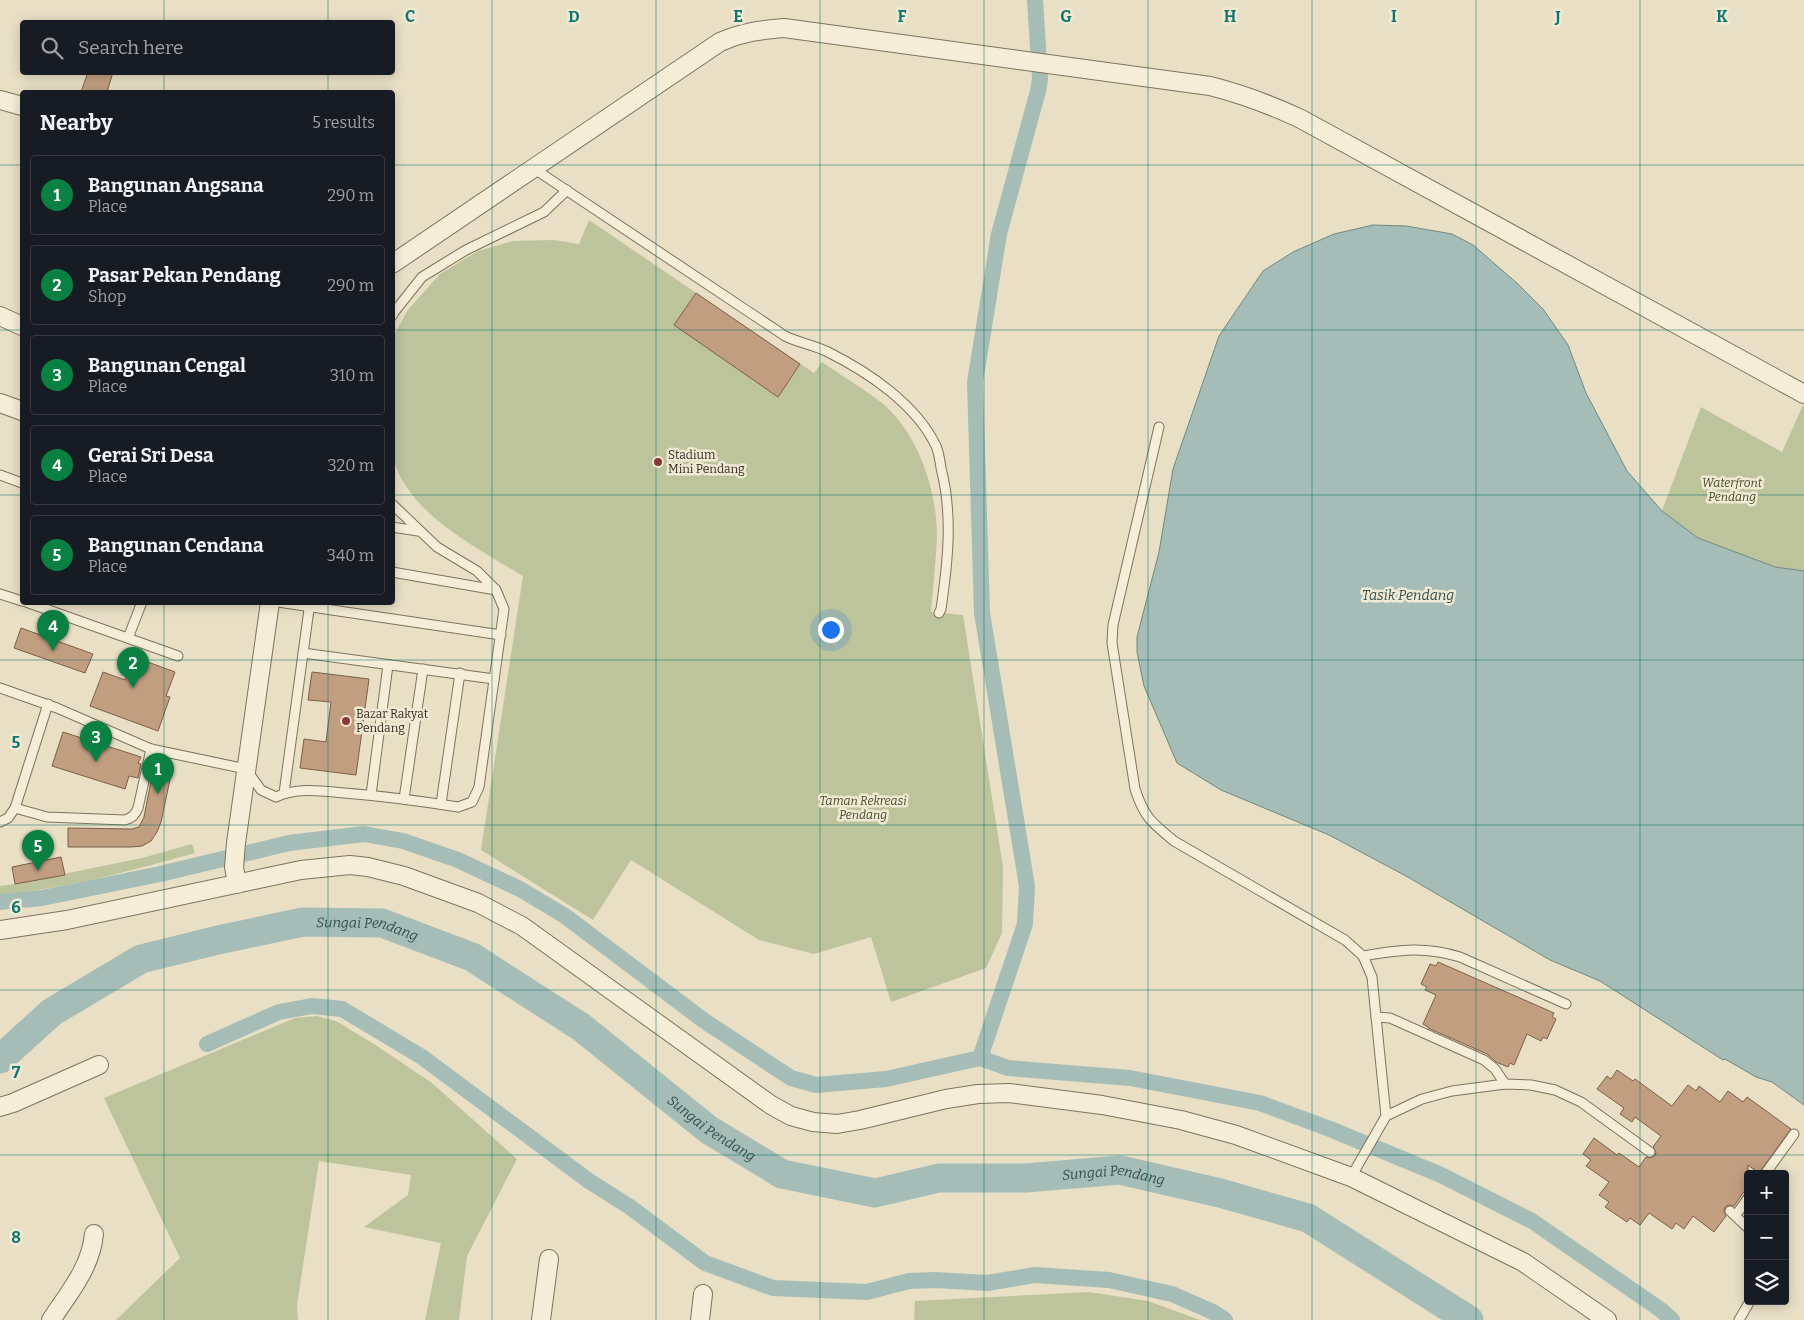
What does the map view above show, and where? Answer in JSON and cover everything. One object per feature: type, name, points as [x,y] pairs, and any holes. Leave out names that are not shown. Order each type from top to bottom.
[{"type":"street","points":[[395,262],[720,42],[756,30],[784,28],[1210,86],[1244,95],[1301,119],[1804,394]]},
{"type":"street","points":[[0,100],[20,105]]},
{"type":"street","points":[[0,316],[20,325]]},
{"type":"street","points":[[0,403],[20,410]]},
{"type":"street","points":[[236,875],[236,843],[270,605]]},
{"type":"street","points":[[0,930],[67,920],[236,875],[350,865],[368,867],[404,876],[478,903],[522,926],[771,1105],[790,1116],[813,1122],[837,1124],[946,1099],[978,1094],[1010,1094],[1102,1105],[1181,1120],[1236,1135],[1351,1177],[1523,1262],[1606,1320]]},
{"type":"street","points":[[0,1107],[14,1103],[99,1065]]},
{"type":"street","points":[[51,1320],[82,1273],[89,1256],[94,1234]]},
{"type":"street","points":[[541,1320],[549,1259]]},
{"type":"street","points":[[700,1320],[703,1294]]},
{"type":"lane","points":[[533,168],[785,336],[829,352],[880,383],[912,410],[936,446],[945,485],[949,521],[948,563],[939,613]]},
{"type":"lane","points":[[395,311],[422,277],[466,250],[544,212],[567,190]]},
{"type":"lane","points":[[1159,427],[1113,625],[1112,643],[1135,789],[1141,808],[1151,822],[1174,841],[1346,940],[1363,956],[1372,977],[1386,1116],[1351,1177]]},
{"type":"lane","points":[[0,475],[20,481]]},
{"type":"lane","points":[[0,688],[48,704],[151,749],[246,769],[261,790],[276,796],[284,793],[309,790],[371,795],[458,807],[472,802],[479,787],[504,610],[496,590],[477,572],[437,547],[395,507]]},
{"type":"lane","points":[[395,527],[418,531]]},
{"type":"lane","points":[[395,573],[496,590]]},
{"type":"lane","points":[[0,594],[20,601]]},
{"type":"lane","points":[[33,605],[178,656]]},
{"type":"lane","points":[[128,638],[141,605]]},
{"type":"lane","points":[[284,793],[309,605],[502,634]]},
{"type":"lane","points":[[303,653],[494,679]]},
{"type":"lane","points":[[371,795],[388,664]]},
{"type":"lane","points":[[404,799],[423,669]]},
{"type":"lane","points":[[441,804],[460,673]]},
{"type":"lane","points":[[0,822],[8,818],[15,808],[48,704]]},
{"type":"lane","points":[[15,808],[47,817],[130,819],[138,808],[151,749]]},
{"type":"lane","points":[[1363,956],[1402,950],[1423,949],[1443,952],[1460,957],[1566,1004]]},
{"type":"lane","points":[[1376,1017],[1390,1018],[1484,1060],[1495,1069],[1505,1084]]},
{"type":"lane","points":[[1386,1116],[1422,1099],[1452,1091],[1505,1084],[1531,1085],[1555,1090],[1581,1102],[1650,1152]]},
{"type":"lane","points":[[1768,1170],[1794,1134]]},
{"type":"lane","points":[[1744,1202],[1733,1213],[1744,1224]]},
{"type":"lane","points":[[1738,1320],[1747,1305]]},
{"type":"green space","name":"Taman Rekreasi Pendang","points":[[589,220],[814,373],[822,362],[867,392],[895,415],[915,446],[929,482],[936,518],[937,545],[931,612],[963,615],[1003,867],[1002,933],[986,968],[891,1002],[871,937],[814,954],[759,940],[631,860],[593,920],[481,850],[523,576],[446,528],[413,496],[401,478],[395,463],[395,334],[407,311],[440,274],[478,251],[513,241],[554,240],[579,244]]},
{"type":"green space","name":"Waterfront Pendang","points":[[1803,405],[1804,571],[1775,567],[1698,538],[1662,511],[1701,407],[1782,452]]},
{"type":"green space","points":[[192,844],[195,853],[147,866],[73,884],[0,895],[0,886],[142,858]]},
{"type":"green space","points":[[317,1016],[336,1021],[432,1083],[517,1159],[467,1256],[459,1320],[425,1320],[441,1243],[364,1227],[408,1195],[411,1175],[319,1161],[297,1305],[298,1320],[116,1320],[180,1258],[104,1098],[295,1018]]},
{"type":"green space","points":[[1089,1292],[1148,1301],[1200,1320],[914,1320],[915,1301]]},
{"type":"water","name":"Tasik Pendang","points":[[1373,225],[1406,226],[1452,234],[1473,245],[1518,284],[1543,309],[1568,345],[1586,393],[1627,471],[1662,511],[1698,538],[1775,567],[1804,571],[1804,1105],[1772,1082],[1756,1077],[1725,1059],[1723,1060],[1600,981],[1550,960],[1406,876],[1329,835],[1221,790],[1177,763],[1144,686],[1137,652],[1137,637],[1159,552],[1173,469],[1219,336],[1263,271],[1293,252],[1334,234]]},
{"type":"building","points":[[87,75],[112,75],[108,90],[82,90]]},
{"type":"building","points":[[696,293],[800,364],[778,397],[674,325]]},
{"type":"building","points":[[21,628],[93,654],[85,673],[14,648]]},
{"type":"building","points":[[134,657],[175,672],[166,696],[170,697],[158,731],[90,706],[103,672],[125,680]]},
{"type":"building","name":"Bazar Rakyat Pendang","points":[[312,672],[369,679],[356,775],[300,768],[304,739],[326,742],[331,702],[308,700]]},
{"type":"building","points":[[63,732],[141,757],[138,763],[141,764],[138,778],[129,776],[125,789],[52,766]]},
{"type":"building","points":[[154,766],[172,770],[161,822],[151,841],[142,846],[131,847],[68,847],[68,828],[132,829],[139,827],[144,817]]},
{"type":"building","points":[[61,857],[65,875],[15,884],[12,867]]},
{"type":"building","points":[[1438,962],[1554,1013],[1552,1017],[1556,1019],[1547,1039],[1543,1037],[1541,1041],[1527,1034],[1514,1065],[1510,1063],[1508,1067],[1496,1062],[1487,1054],[1428,1028],[1423,1024],[1436,995],[1425,990],[1427,987],[1421,984],[1430,964],[1436,966]]},
{"type":"building","points":[[1617,1070],[1633,1081],[1635,1079],[1672,1106],[1688,1085],[1696,1091],[1699,1086],[1720,1102],[1728,1091],[1743,1102],[1747,1097],[1791,1129],[1761,1170],[1755,1170],[1748,1165],[1748,1170],[1744,1170],[1744,1192],[1734,1206],[1729,1205],[1725,1207],[1724,1212],[1726,1216],[1714,1232],[1693,1216],[1684,1229],[1676,1223],[1672,1229],[1649,1213],[1640,1225],[1630,1218],[1627,1222],[1605,1207],[1609,1202],[1599,1195],[1609,1182],[1586,1166],[1591,1160],[1583,1154],[1594,1138],[1617,1155],[1619,1153],[1639,1167],[1646,1157],[1655,1156],[1656,1152],[1653,1147],[1661,1136],[1635,1117],[1632,1122],[1620,1114],[1624,1108],[1597,1089],[1607,1076],[1611,1079]]},
{"type":"waterway","points":[[980,1058],[1025,924],[1027,886],[982,613],[975,382],[999,234],[1040,79],[1035,0]]},
{"type":"waterway","points":[[0,902],[42,898],[160,874],[289,843],[364,834],[403,841],[458,860],[520,889],[565,916],[703,1020],[791,1078],[816,1085],[886,1079],[980,1058],[1008,1068],[1130,1078],[1260,1103],[1330,1129],[1441,1175],[1532,1221],[1661,1310],[1672,1320]]},
{"type":"waterway","name":"Sungai Pendang","points":[[0,1059],[52,1012],[141,959],[303,922],[382,923],[472,957],[581,1027],[709,1130],[782,1174],[875,1193],[939,1178],[1026,1178],[1120,1170],[1220,1193],[1308,1218],[1469,1320]]},
{"type":"waterway","points":[[207,1044],[279,1012],[312,1006],[342,1009],[422,1057],[589,1181],[630,1207],[705,1263],[773,1288],[867,1292],[909,1281],[935,1280],[987,1283],[1035,1275],[1109,1280],[1172,1294],[1213,1312],[1225,1320]]},
{"type":"place","name":"Stadium Mini Pendang","points":[[658,462]]},
{"type":"place","name":"Gerai Sri Desa","points":[[53,651]]},
{"type":"place","name":"Pasar Pekan Pendang","points":[[133,688]]},
{"type":"place","name":"Bazar Rakyat Pendang","points":[[346,721]]},
{"type":"place","name":"Bangunan Cengal","points":[[96,762]]},
{"type":"place","name":"Bangunan Angsana","points":[[158,794]]},
{"type":"place","name":"Bangunan Cendana","points":[[38,871]]}]
